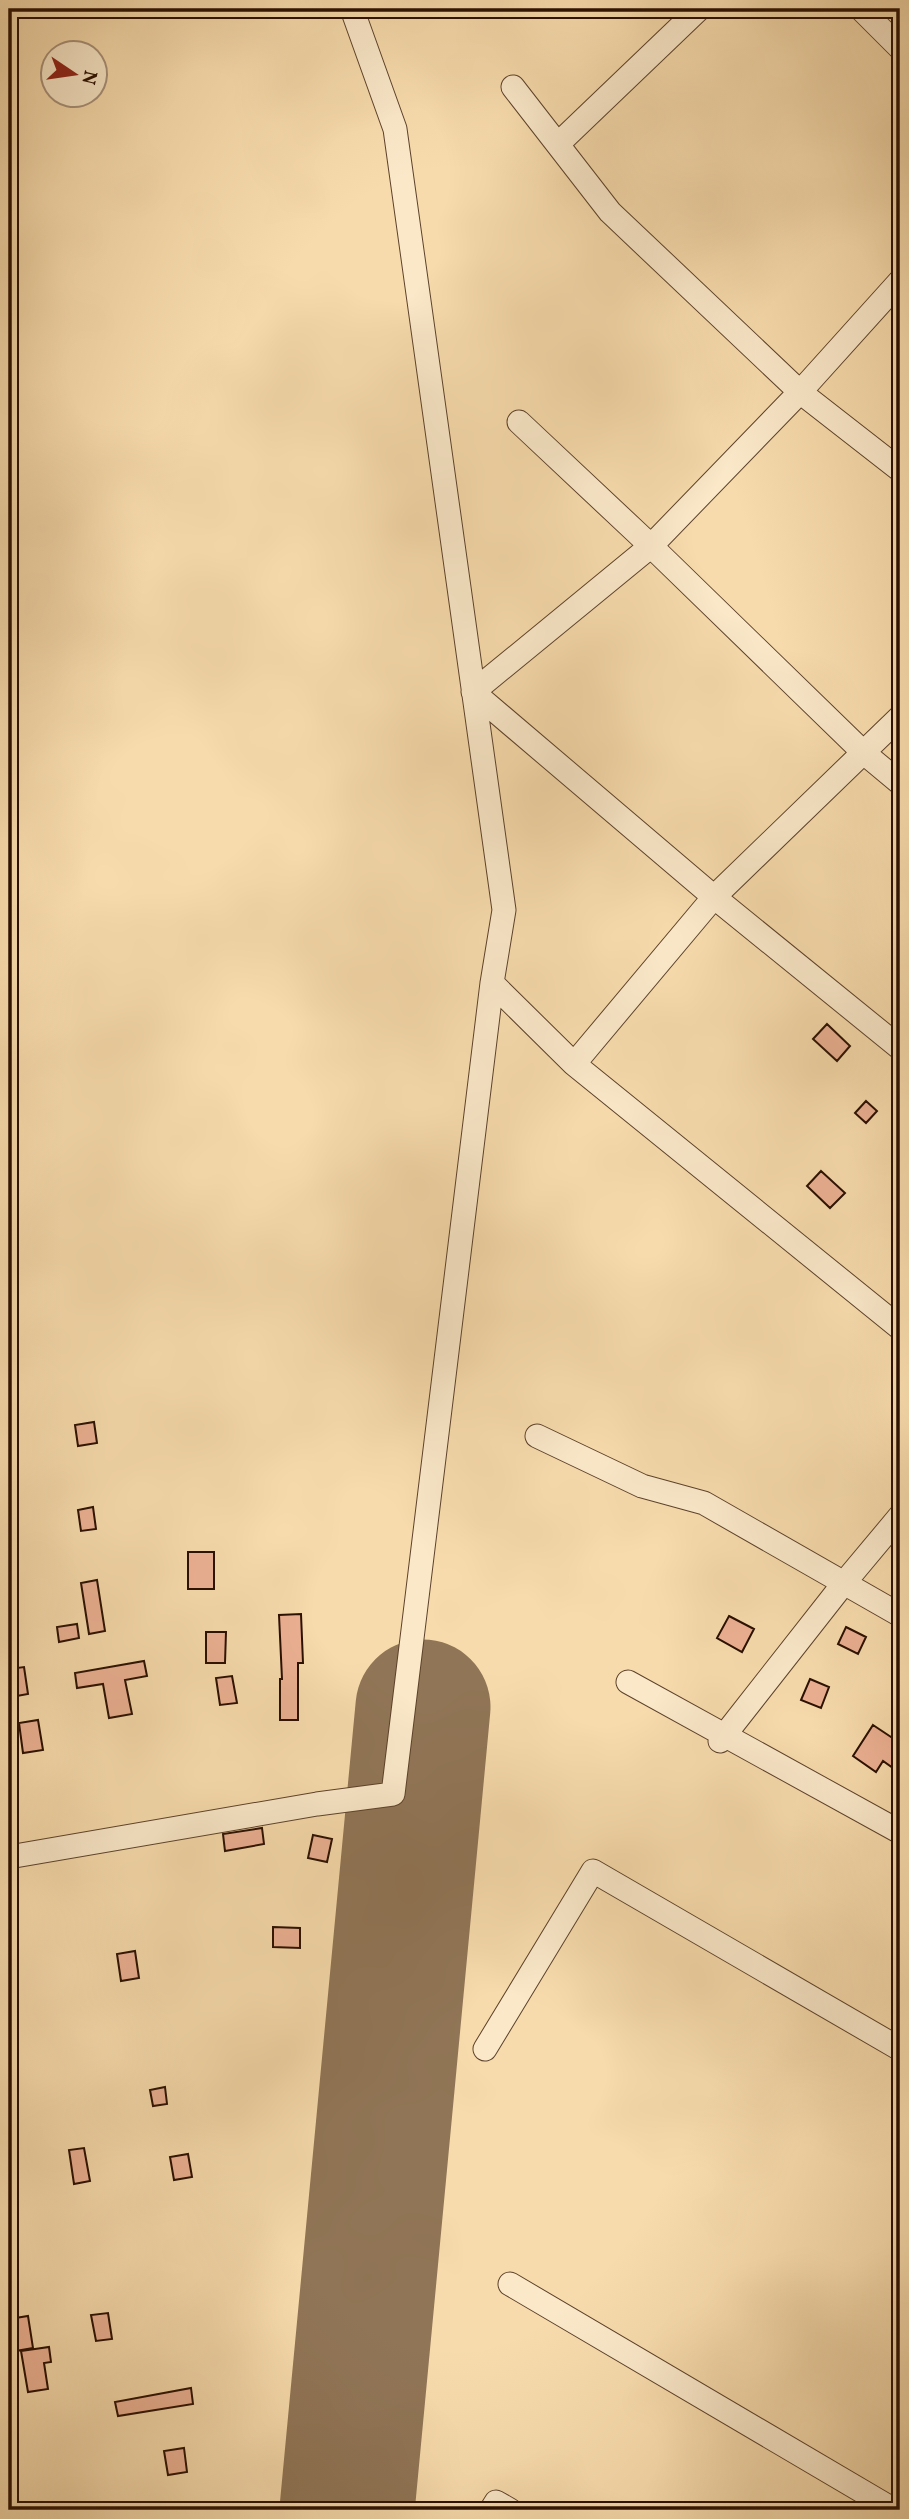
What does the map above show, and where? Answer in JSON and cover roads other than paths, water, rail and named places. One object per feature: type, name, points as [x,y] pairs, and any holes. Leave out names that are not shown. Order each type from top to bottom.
[{"type":"street","points":[[9,1857],[317,1804],[393,1794],[492,983],[504,911],[395,129],[352,9]]},
{"type":"street","points":[[558,144],[699,9]]},
{"type":"street","points":[[861,9],[900,48]]},
{"type":"street","points":[[513,87],[610,212],[800,392],[900,470]]},
{"type":"street","points":[[473,692],[651,546],[800,392],[900,281]]},
{"type":"street","points":[[519,422],[864,753],[900,783]]},
{"type":"street","points":[[473,692],[714,897],[900,1048]]},
{"type":"street","points":[[574,1064],[714,897],[900,718]]},
{"type":"street","points":[[492,983],[574,1064],[900,1328]]},
{"type":"street","points":[[537,1436],[642,1486],[704,1503],[900,1615]]},
{"type":"street","points":[[722,1738],[900,1516]]},
{"type":"street","points":[[628,1682],[722,1738],[900,1832]]},
{"type":"street","points":[[485,2049],[593,1871],[900,2049]]},
{"type":"street","points":[[510,2284],[894,2510]]},
{"type":"street","points":[[491,2510],[496,2502],[510,2510]]}]
